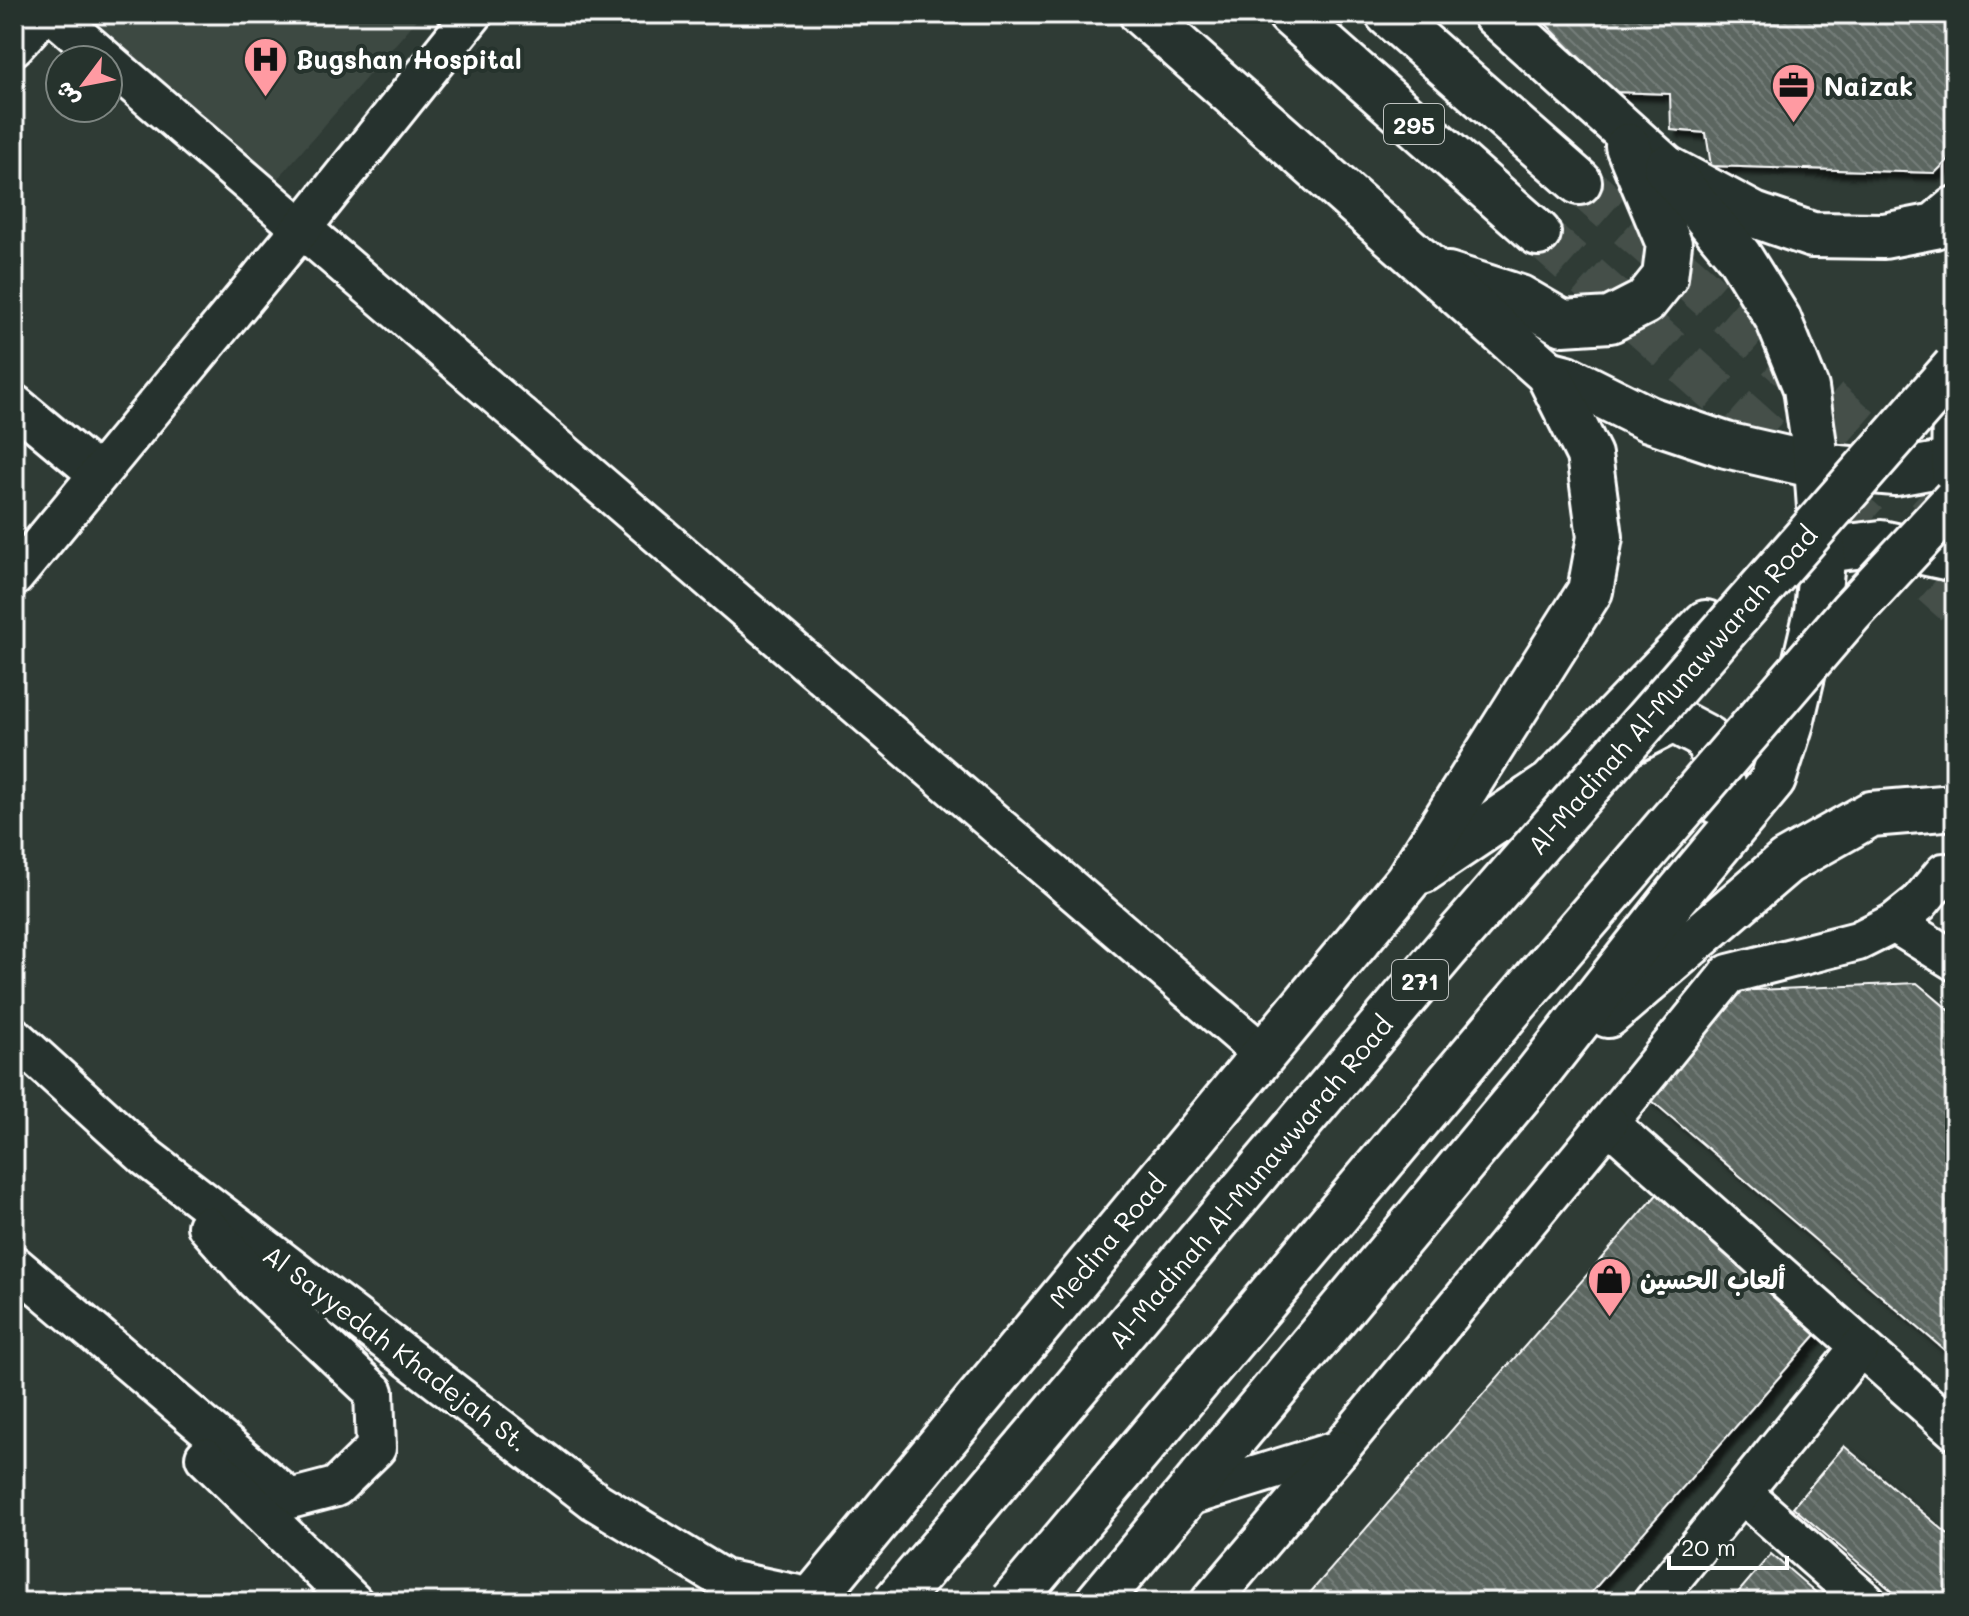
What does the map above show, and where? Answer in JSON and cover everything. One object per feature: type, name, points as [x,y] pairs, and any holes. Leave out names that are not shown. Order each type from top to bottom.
[{"type":"main road","points":[[1142,14],[1548,373],[1589,455],[1600,537],[1590,591],[1407,881]]},
{"type":"main road","name":"295","points":[[1290,14],[1538,233]]},
{"type":"main road","name":"295","points":[[1388,14],[1579,182]]},
{"type":"main road","points":[[1098,1602],[1533,1079],[1674,899],[1773,780],[1791,723],[1817,612],[1823,550],[1817,466],[1806,388],[1778,319],[1739,256],[1666,168],[1495,14]]},
{"type":"main road","points":[[1430,270],[1520,298],[1563,323],[1610,320],[1645,302],[1665,277],[1669,244],[1619,126]]},
{"type":"main road","points":[[1666,168],[1754,215],[1812,235],[1884,236],[1935,226],[1955,209]]},
{"type":"main road","name":"Al-Madinah Al-Munawwarah Road","points":[[895,1602],[1457,936],[1955,367]]},
{"type":"main road","points":[[1548,373],[1567,378],[1649,419],[1726,445],[1817,466],[1954,475]]},
{"type":"main road","points":[[1955,396],[1955,543]]},
{"type":"main road","points":[[1012,1602],[1513,1006],[1851,612],[1954,475]]},
{"type":"main road","points":[[1551,784],[1758,568],[1823,550],[1881,543],[1955,559]]},
{"type":"main road","points":[[1407,881],[1551,784],[1673,720],[1707,738],[1723,784],[1674,899]]},
{"type":"main road","points":[[1533,1079],[1786,862],[1871,814],[1955,807]]},
{"type":"main road","name":"Medina Road","points":[[811,1600],[1407,881]]},
{"type":"street","points":[[14,46],[43,14]]},
{"type":"street","points":[[53,14],[87,44]]},
{"type":"street","points":[[14,577],[301,229],[473,14]]},
{"type":"street","points":[[124,76],[1262,1053]]},
{"type":"street","points":[[14,404],[98,474]]},
{"type":"street","points":[[1210,1602],[1339,1450],[1729,974],[1858,941],[1894,923],[1919,903],[1944,873],[1955,875]]},
{"type":"street","points":[[1894,923],[1955,961]]},
{"type":"street","name":"Al Sayyedah Khadejah St.","points":[[14,1037],[146,1157],[595,1501],[723,1579],[811,1600]]},
{"type":"street","points":[[1608,1123],[1955,1430]]},
{"type":"street","points":[[14,1267],[290,1499],[336,1487],[376,1448],[374,1392],[256,1281],[146,1157]]},
{"type":"street","points":[[14,1267],[353,1602]]},
{"type":"street","points":[[1653,1602],[1860,1347]]},
{"type":"street","points":[[1186,1497],[1339,1450]]},
{"type":"street","points":[[1742,1493],[1866,1602]]},
{"type":"shaded area","name":"Bugshan Hospital","points":[[88,14],[422,14],[275,182]]},
{"type":"building","points":[[1536,14],[1955,14],[1955,153],[1935,173],[1711,166],[1706,133],[1671,130],[1670,94],[1613,92]]},
{"type":"building","points":[[1917,983],[1955,1015],[1955,1359],[1645,1095],[1733,991]]},
{"type":"building","points":[[1660,1191],[1820,1330],[1583,1602],[1302,1602]]},
{"type":"building","points":[[1844,1446],[1955,1540],[1955,1602],[1905,1602],[1793,1507]]},
{"type":"building","points":[[1771,1554],[1827,1602],[1730,1602]]},
{"type":"tunnel","points":[[1579,182],[1955,512]]},
{"type":"tunnel","points":[[1538,233],[1955,603]]},
{"type":"place","name":"Bugshan Hospital","points":[[265,98]]},
{"type":"place","name":"Naizak","points":[[1793,125]]},
{"type":"place","name":"ألعاب الحسين","points":[[1609,1318]]}]
